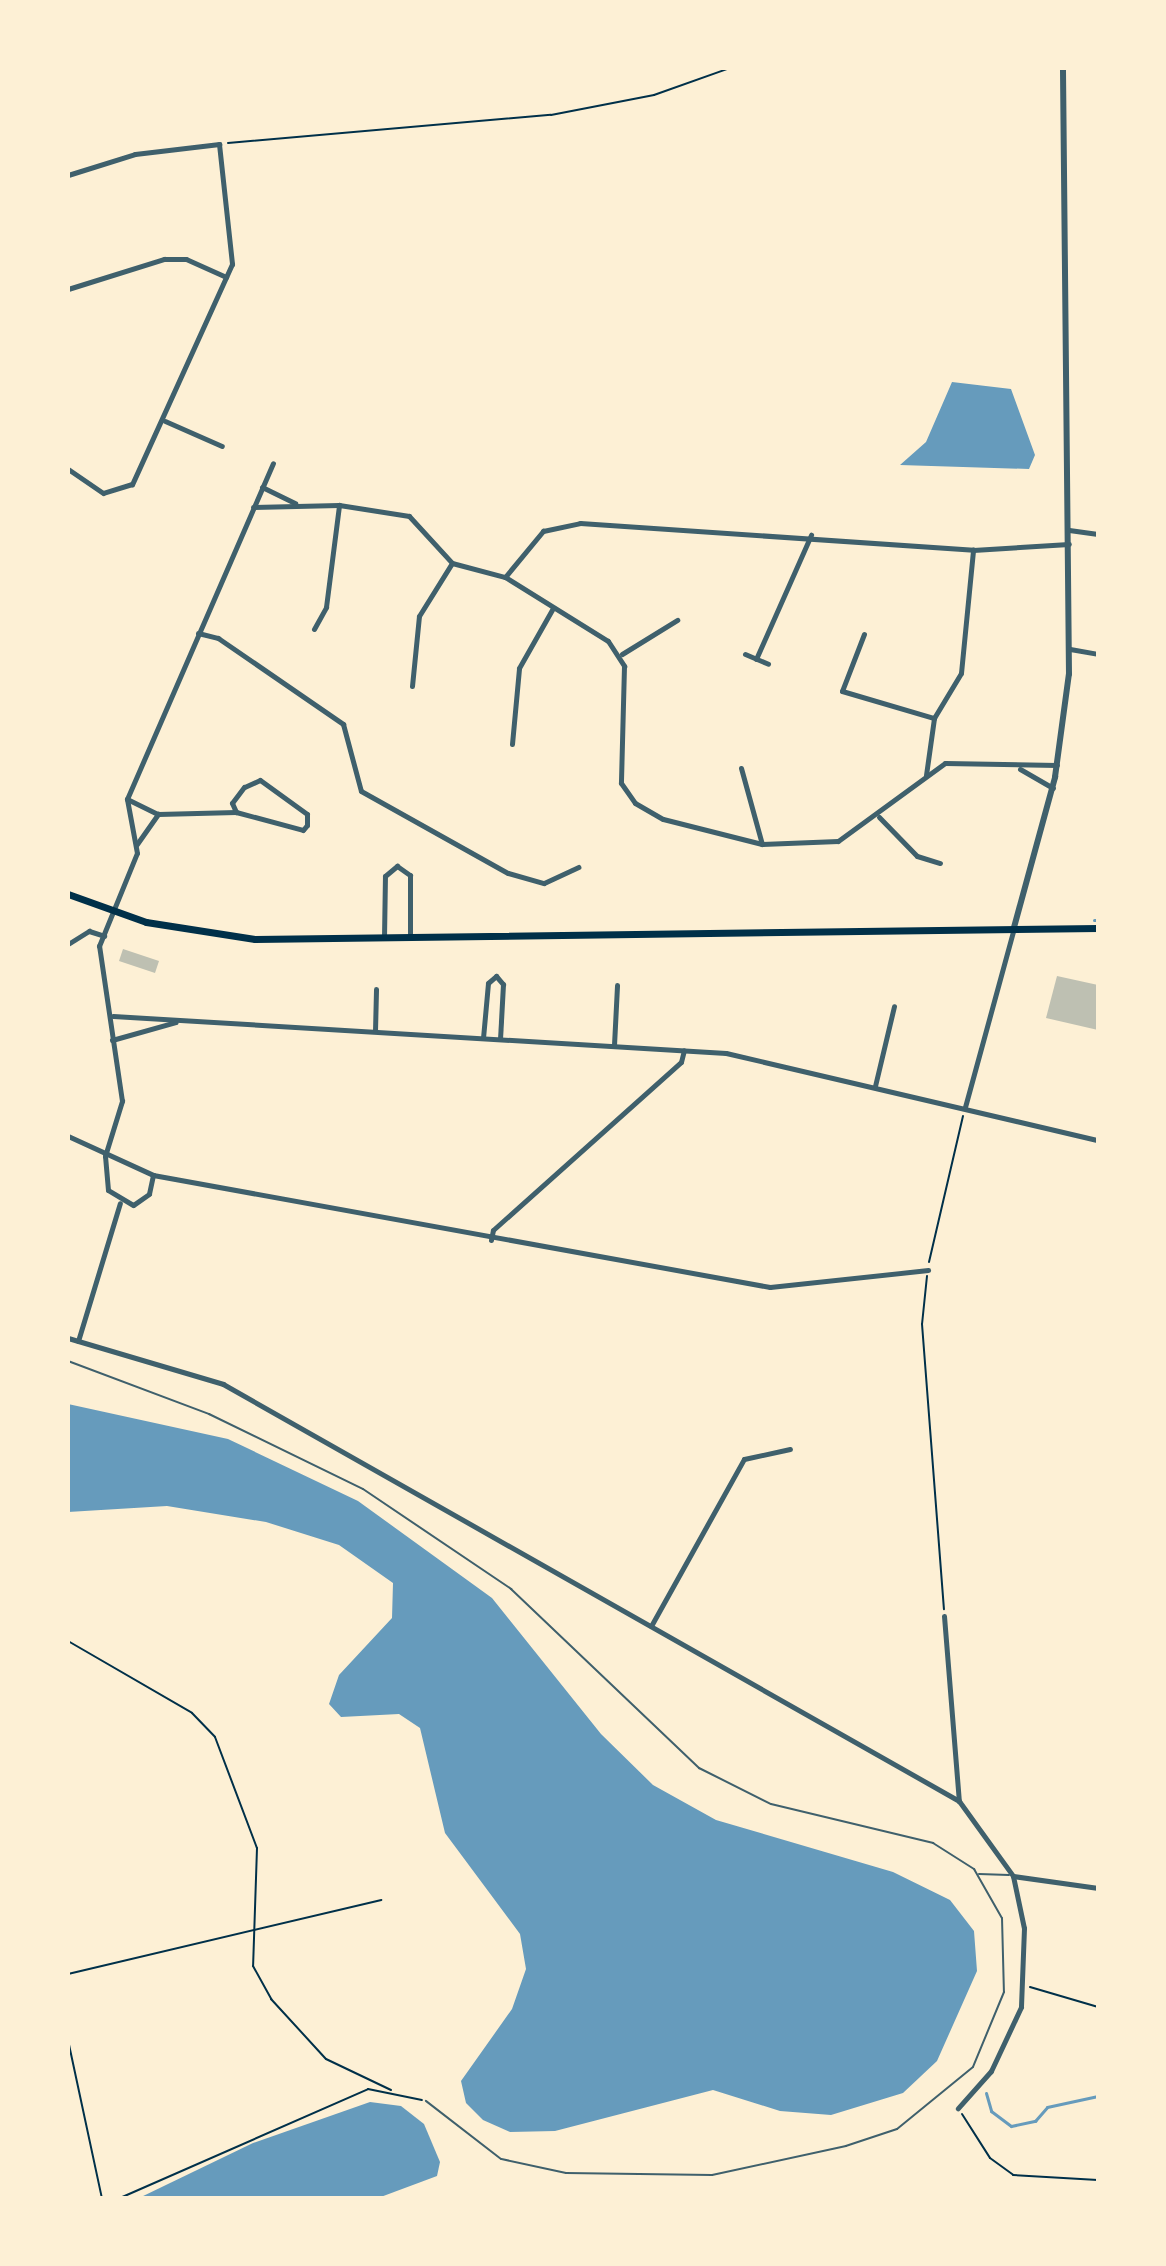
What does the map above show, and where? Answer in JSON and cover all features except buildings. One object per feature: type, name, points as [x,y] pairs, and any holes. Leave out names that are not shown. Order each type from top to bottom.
[{"type":"main road","points":[[68,894],[113,913],[225,936],[410,938],[1098,928]]},
{"type":"street","points":[[965,1107],[1053,788],[1070,649],[1063,68]]},
{"type":"street","points":[[68,175],[135,154],[219,144],[231,238],[226,277],[165,421],[132,484],[103,493],[68,469]]},
{"type":"street","points":[[68,289],[164,259],[186,259],[226,277]]},
{"type":"street","points":[[165,421],[222,446]]},
{"type":"street","points":[[137,845],[127,799],[273,463]]},
{"type":"street","points":[[262,487],[296,503]]},
{"type":"street","points":[[253,507],[296,503],[339,505],[409,516],[452,563],[505,577],[622,654]]},
{"type":"street","points":[[314,629],[326,607],[339,505]]},
{"type":"street","points":[[505,577],[534,537],[557,525],[811,535],[973,550],[1069,544]]},
{"type":"street","points":[[1069,530],[1098,534]]},
{"type":"street","points":[[756,659],[811,535]]},
{"type":"street","points":[[926,775],[934,718],[961,673],[973,550]]},
{"type":"street","points":[[412,686],[419,616],[452,563]]},
{"type":"street","points":[[512,744],[519,668],[553,608]]},
{"type":"street","points":[[622,654],[677,620]]},
{"type":"street","points":[[198,633],[218,638],[343,724],[361,791],[508,873],[544,883],[578,867]]},
{"type":"street","points":[[864,634],[842,691],[934,718]]},
{"type":"street","points":[[1070,649],[1098,654]]},
{"type":"street","points":[[622,654],[621,783],[635,803],[663,819],[762,844],[838,841],[879,817],[926,775],[945,763],[1019,769],[1057,765]]},
{"type":"street","points":[[745,654],[768,664]]},
{"type":"street","points":[[932,749],[945,763]]},
{"type":"street","points":[[741,768],[762,844]]},
{"type":"street","points":[[1019,769],[1053,788]]},
{"type":"street","points":[[127,799],[158,814],[236,812],[303,830],[307,825],[307,814],[260,780],[244,787],[232,803],[236,812]]},
{"type":"street","points":[[120,1203],[108,1190],[105,1156],[122,1101],[112,1040],[113,1016],[99,953],[137,845],[158,814]]},
{"type":"street","points":[[879,817],[917,856],[940,863]]},
{"type":"street","points":[[384,938],[384,881],[397,866],[410,875],[410,938]]},
{"type":"street","points":[[68,944],[89,931],[104,936]]},
{"type":"street","points":[[483,1038],[488,983],[496,976],[503,984],[500,1039]]},
{"type":"street","points":[[614,1045],[617,985]]},
{"type":"street","points":[[375,1031],[376,989]]},
{"type":"street","points":[[875,1086],[894,1006]]},
{"type":"street","points":[[113,1016],[684,1050],[875,1086],[1098,1140]]},
{"type":"street","points":[[112,1040],[182,1020]]},
{"type":"street","points":[[491,1241],[493,1230],[681,1062],[684,1050]]},
{"type":"street","points":[[68,1136],[105,1156],[153,1175],[491,1241],[770,1287],[928,1270]]},
{"type":"street","points":[[120,1203],[140,1202],[153,1175]]},
{"type":"street","points":[[78,1341],[120,1203]]},
{"type":"street","points":[[68,1338],[223,1384],[959,1801],[1013,1876],[1023,1919],[1025,1986],[991,2071],[958,2108]]},
{"type":"street","points":[[651,1626],[744,1459],[790,1449]]},
{"type":"street","points":[[944,1616],[959,1801]]},
{"type":"street","points":[[1013,1876],[1098,1888]]},
{"type":"lane","points":[[68,1361],[313,1462],[440,1538],[539,1613],[654,1730],[720,1781],[804,1814],[922,1838],[978,1874],[1013,1876]]},
{"type":"lane","points":[[426,2101],[501,2159],[566,2173],[712,2175],[897,2129],[973,2067],[1000,2008],[1006,1937],[978,1874]]},
{"type":"path","points":[[219,144],[312,130],[538,117],[654,95],[730,68]]},
{"type":"path","points":[[944,1616],[922,1324],[928,1270],[965,1107]]},
{"type":"path","points":[[68,1641],[192,1713],[215,1737],[257,1848],[258,1929],[253,1966],[271,1999],[326,2059],[391,2090],[426,2101]]},
{"type":"path","points":[[68,1974],[381,1900]]},
{"type":"path","points":[[1025,1986],[1098,2007]]},
{"type":"path","points":[[68,2040],[102,2198]]},
{"type":"path","points":[[120,2198],[368,2089],[391,2090]]},
{"type":"path","points":[[958,2108],[1002,2170],[1098,2180]]},
{"type":"water","points":[[952,382],[1011,389],[1035,455],[1029,469],[900,465],[926,442]]},
{"type":"water","points":[[68,1404],[228,1439],[358,1501],[492,1598],[601,1734],[653,1785],[716,1820],[893,1872],[950,1900],[974,1931],[977,1971],[937,2061],[903,2093],[831,2115],[780,2111],[713,2090],[555,2131],[510,2132],[483,2120],[466,2103],[461,2081],[512,2009],[526,1969],[520,1934],[445,1833],[420,1728],[399,1714],[341,1717],[329,1704],[339,1675],[392,1618],[393,1583],[339,1545],[266,1522],[167,1506],[68,1512]]},
{"type":"water","points":[[370,2102],[401,2106],[424,2124],[440,2162],[437,2176],[378,2198],[139,2198],[253,2143]]},
{"type":"waterway","points":[[986,2093],[991,2111],[1011,2126],[1035,2121],[1047,2107],[1098,2096]]}]
